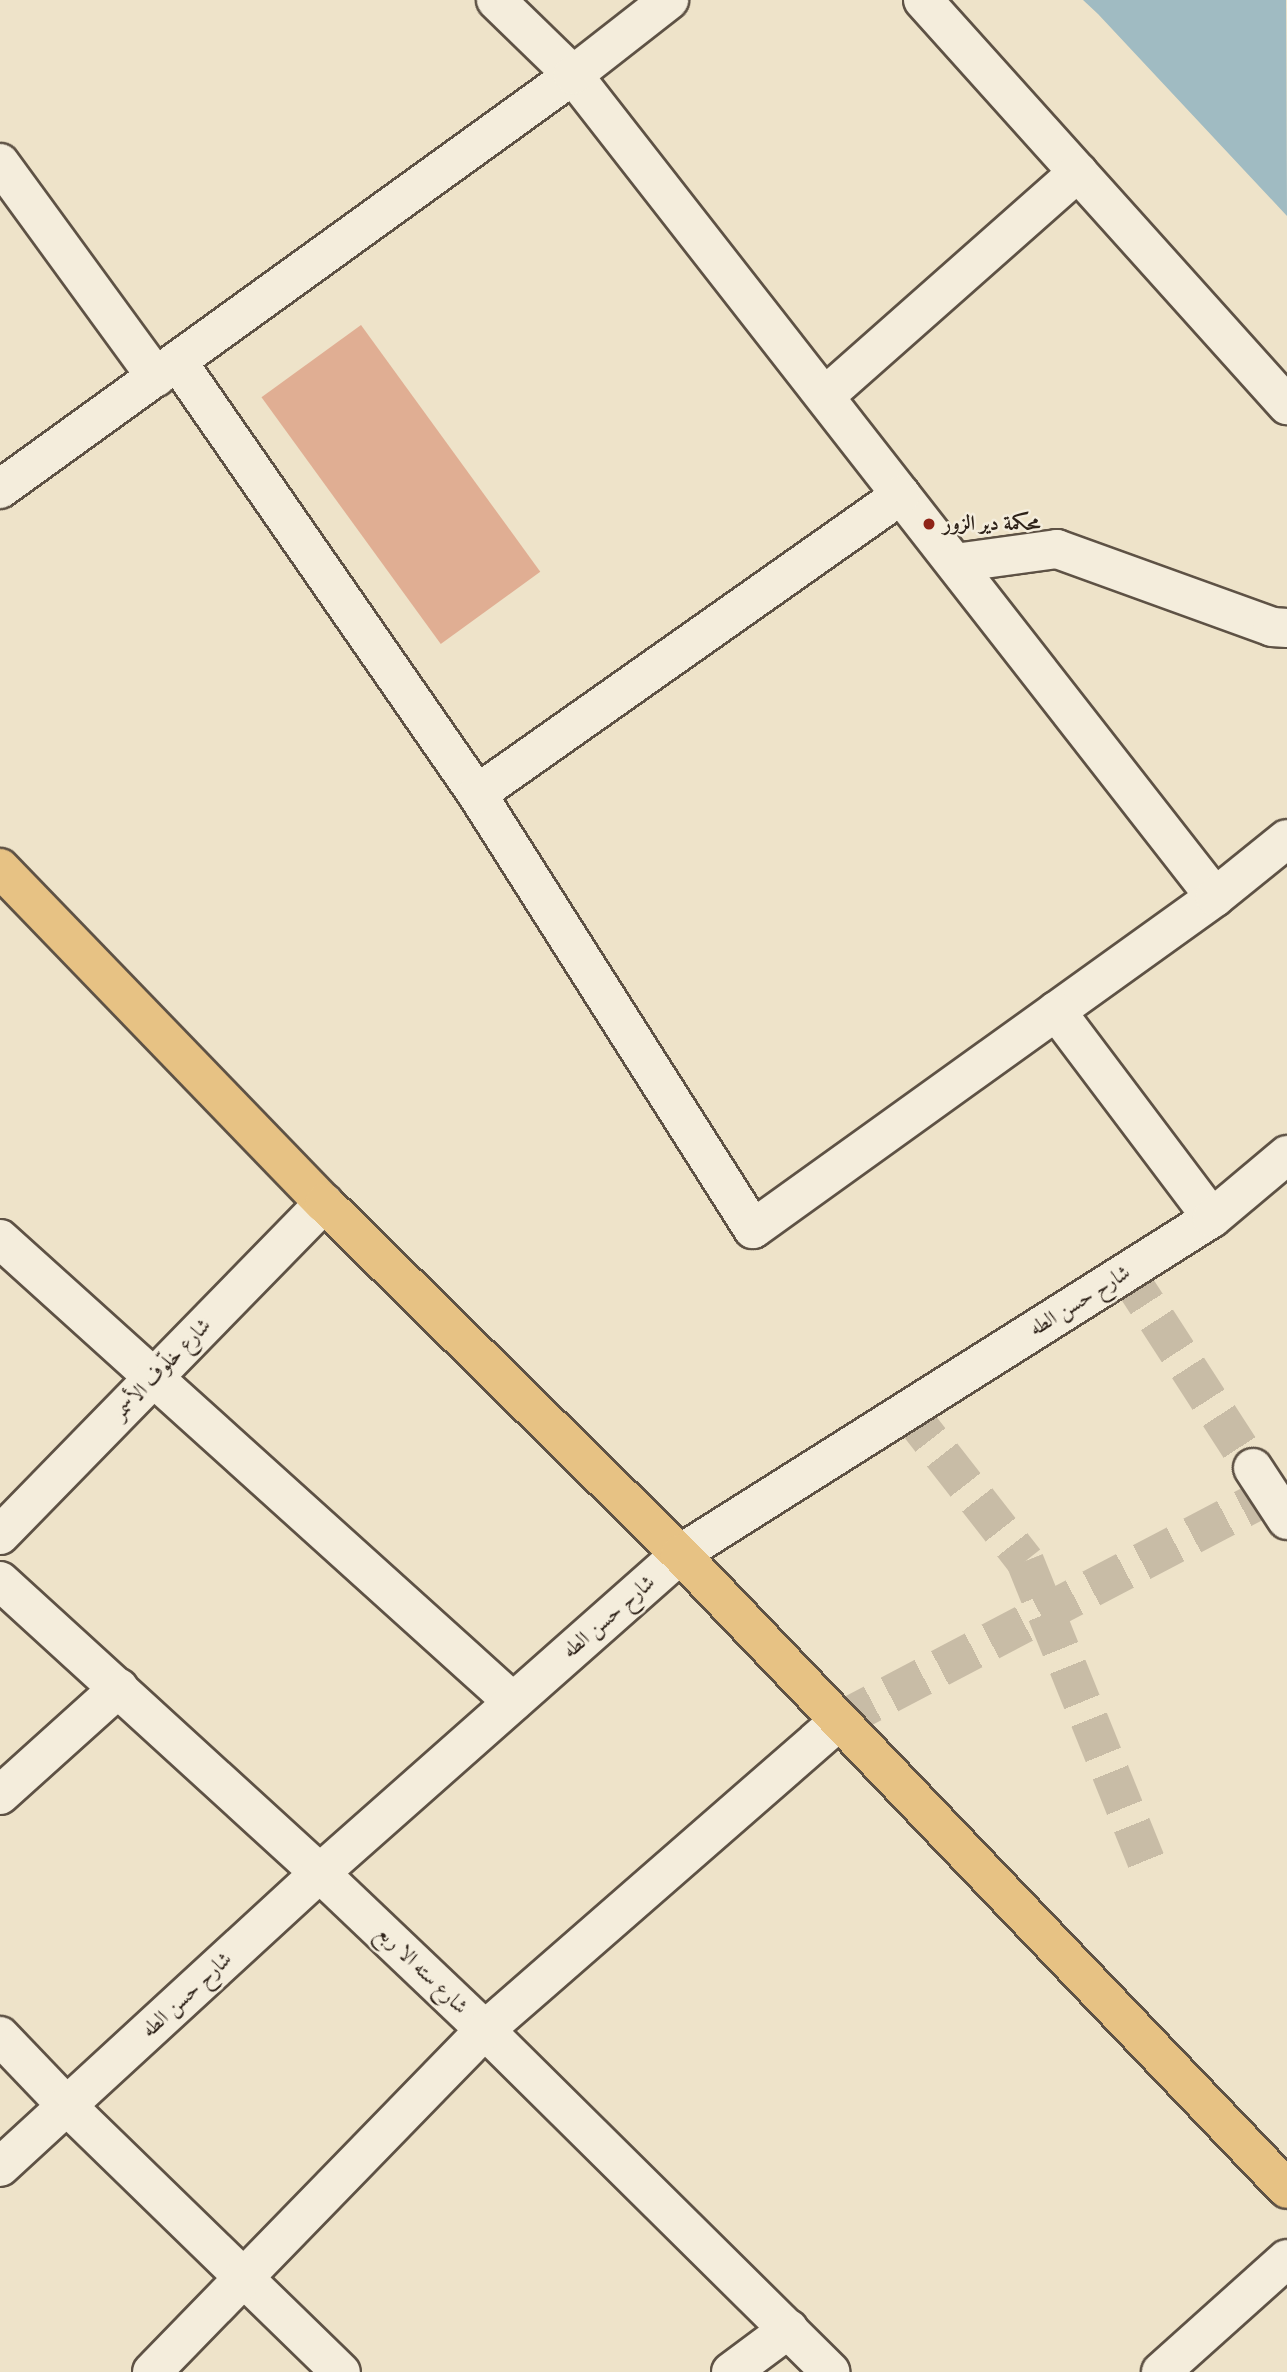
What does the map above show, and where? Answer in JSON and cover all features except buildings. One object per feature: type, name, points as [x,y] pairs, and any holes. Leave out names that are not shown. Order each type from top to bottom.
[{"type":"main road","points":[[0,869],[324,1203],[680,1554],[1287,2189]]},
{"type":"street","points":[[496,0],[573,75],[1215,897]]},
{"type":"street","points":[[0,489],[573,75],[669,0]]},
{"type":"street","points":[[923,0],[1287,405]]},
{"type":"street","points":[[0,163],[166,369],[477,794],[753,1229],[1215,897],[1287,839]]},
{"type":"street","points":[[825,396],[1078,172]]},
{"type":"street","points":[[477,794],[901,495]]},
{"type":"street","points":[[955,563],[1057,550],[1272,627],[1287,628]]},
{"type":"street","points":[[1056,1011],[1212,1218]]},
{"type":"street","name":"شارح حسن الطه","points":[[0,2167],[320,1873],[680,1554],[1212,1218],[1287,1155]]},
{"type":"street","name":"شارع خلّوف الأسمر","points":[[0,1535],[324,1203]]},
{"type":"street","points":[[0,1240],[513,1702]]},
{"type":"street","points":[[1253,1468],[1287,1520]]},
{"type":"street","name":"شارع سته الا ربع","points":[[0,1581],[320,1873],[485,2030],[830,2372]]},
{"type":"street","points":[[0,1795],[119,1688]]},
{"type":"street","points":[[152,2372],[485,2030],[839,1721]]},
{"type":"street","points":[[0,2036],[66,2106],[341,2372]]},
{"type":"street","points":[[1161,2372],[1287,2259]]},
{"type":"street","points":[[731,2372],[789,2329]]},
{"type":"water","points":[[1083,0],[1286,0],[1287,216],[1098,14]]},
{"type":"tunnel","points":[[1126,1272],[1253,1468]]},
{"type":"tunnel","points":[[907,1410],[1025,1561],[1152,1875]]},
{"type":"tunnel","points":[[839,1721],[1270,1495]]},
{"type":"place","name":"محكمة دير الزور","points":[[929,524]]}]
